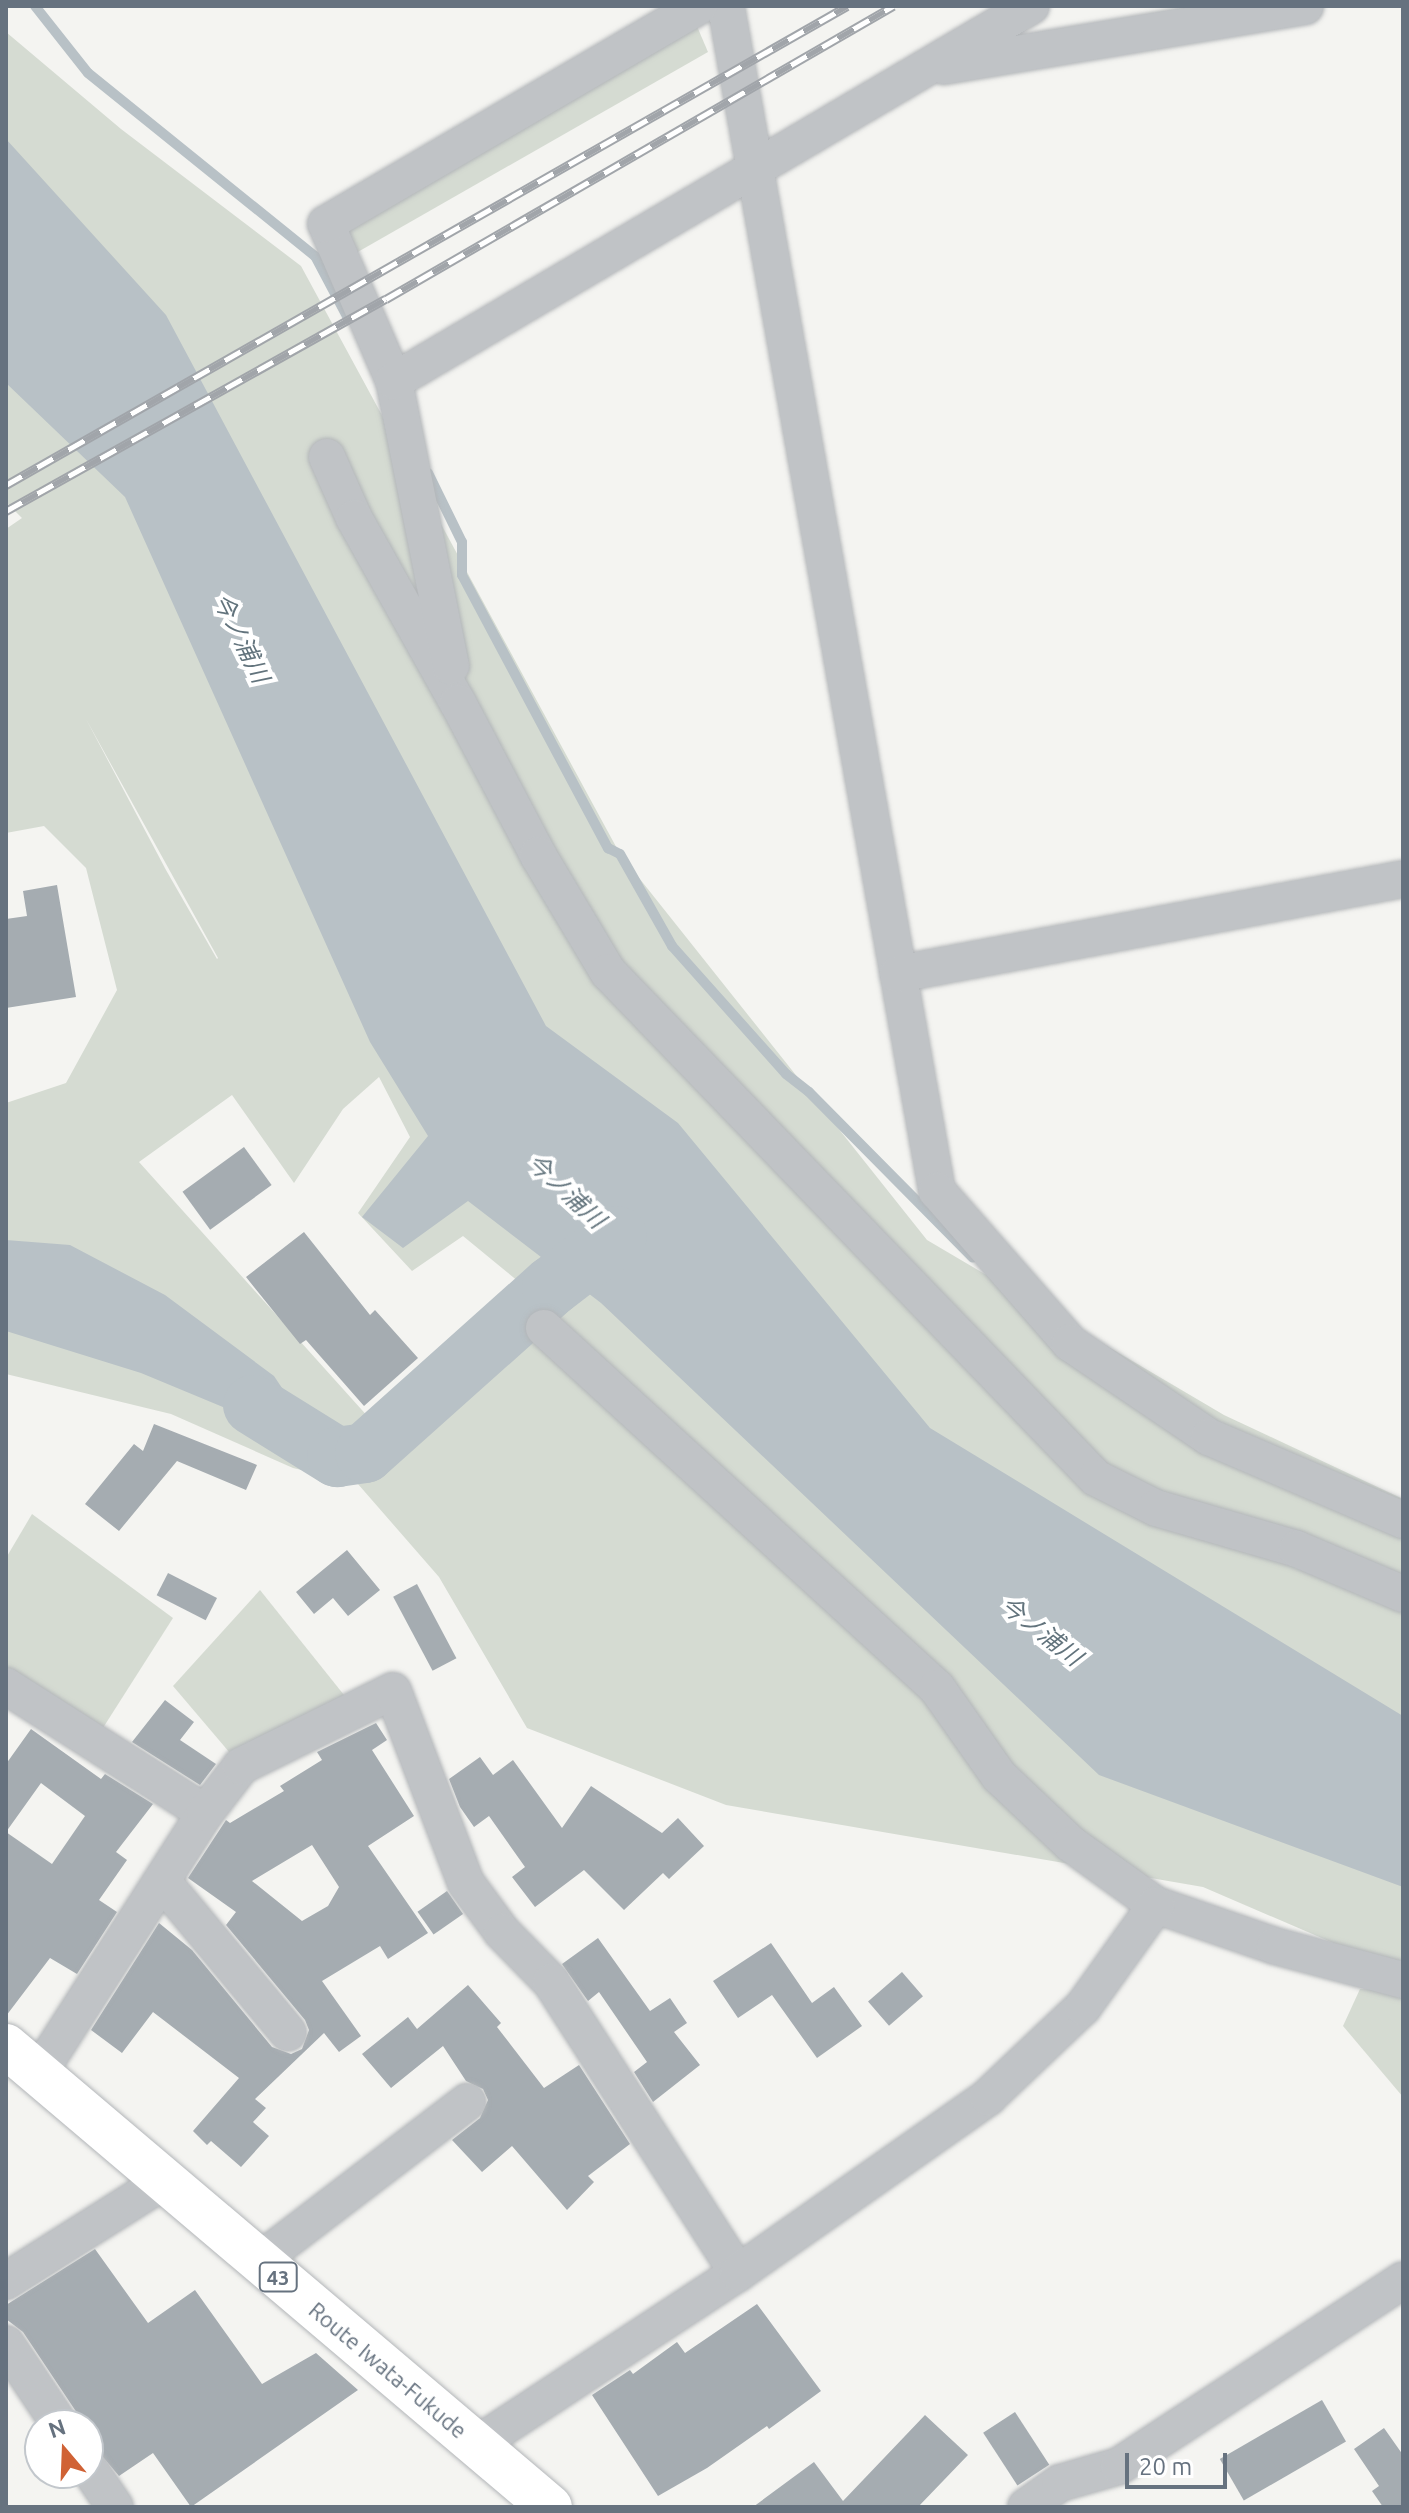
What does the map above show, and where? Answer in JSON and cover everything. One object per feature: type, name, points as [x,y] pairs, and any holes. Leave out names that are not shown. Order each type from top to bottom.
[{"type":"main road","name":"Route Iwata-Fukude","points":[[22,2060],[550,2507]]},
{"type":"street","points":[[458,703],[394,381],[326,224],[699,6]]},
{"type":"street","points":[[726,6],[937,1191],[1070,1343],[1209,1437],[1403,1520]]},
{"type":"street","points":[[394,381],[1031,6]]},
{"type":"street","points":[[922,69],[1305,6]]},
{"type":"street","points":[[327,457],[354,518],[458,703],[538,855],[608,972],[1096,1478],[1156,1508],[1297,1549],[1403,1594]]},
{"type":"street","points":[[898,974],[1403,879]]},
{"type":"street","points":[[544,1328],[937,1688],[999,1776],[1071,1844],[1156,1905],[1275,1946],[1403,1980]]},
{"type":"street","points":[[6,1686],[205,1813]]},
{"type":"street","points":[[22,2060],[162,1881],[205,1813],[241,1766],[393,1691],[466,1883],[502,1932],[551,1982],[738,2273]]},
{"type":"street","points":[[162,1881],[288,2033]]},
{"type":"street","points":[[476,2445],[738,2273],[988,2097],[1083,2007],[1156,1905]]},
{"type":"street","points":[[259,2261],[467,2102]]},
{"type":"street","points":[[6,2281],[164,2181]]},
{"type":"street","points":[[1026,2507],[1060,2483],[1119,2466],[1403,2280]]},
{"type":"street","points":[[6,2344],[49,2409]]},
{"type":"street","points":[[103,2489],[115,2507]]},
{"type":"shaded area","points":[[696,24],[708,52],[342,261],[326,224]]},
{"type":"shaded area","points":[[6,32],[121,129],[301,266],[620,854],[927,1240],[1224,1415],[1403,1499],[1403,1973],[1203,1887],[726,1805],[527,1728],[439,1577],[351,1476],[336,1478],[293,1468],[171,1414],[6,1374],[6,1103],[66,1083],[117,990],[86,868],[44,826],[6,833],[6,529],[22,518],[6,502]],"holes":[[[86,719],[218,958],[217,959],[166,870]],[[379,1077],[410,1137],[358,1213],[412,1271],[463,1236],[519,1282],[370,1419],[139,1162],[232,1095],[294,1183],[343,1109]]]},
{"type":"shaded area","points":[[32,1514],[173,1618],[94,1742],[6,1686],[6,1558]]},
{"type":"shaded area","points":[[260,1590],[356,1710],[241,1766],[173,1686]]},
{"type":"shaded area","points":[[1360,1989],[1403,1990],[1403,2097],[1343,2026]]},
{"type":"water","name":"今ノ浦川","points":[[6,139],[166,315],[546,1026],[678,1123],[930,1428],[1403,1716],[1403,1887],[1099,1775],[601,1303],[468,1201],[403,1248],[362,1217],[428,1136],[370,1042],[125,497],[6,383]]},
{"type":"water","points":[[6,1240],[70,1245],[165,1295],[274,1376],[322,1448],[141,1373],[6,1331]]},
{"type":"building","points":[[57,885],[76,997],[6,1008],[6,919],[27,916],[23,891]]},
{"type":"building","points":[[244,1147],[272,1185],[210,1230],[183,1192]]},
{"type":"building","points":[[304,1232],[370,1315],[375,1310],[418,1358],[364,1406],[306,1340],[300,1344],[246,1277]]},
{"type":"building","points":[[154,1424],[257,1465],[246,1490],[177,1461],[119,1531],[85,1504],[134,1444],[143,1451]]},
{"type":"building","points":[[347,1550],[380,1590],[348,1616],[333,1598],[314,1614],[296,1592]]},
{"type":"building","points":[[168,1573],[217,1598],[206,1620],[157,1595]]},
{"type":"building","points":[[417,1584],[456,1658],[433,1671],[393,1597]]},
{"type":"building","points":[[165,1700],[194,1722],[180,1740],[216,1764],[200,1785],[132,1742]]},
{"type":"building","points":[[376,1723],[387,1740],[372,1750],[414,1816],[368,1846],[428,1933],[388,1959],[380,1946],[322,1981],[361,2036],[339,2052],[324,2033],[255,2099],[266,2108],[253,2122],[269,2136],[241,2167],[211,2141],[207,2145],[193,2131],[239,2078],[153,2012],[122,2053],[91,2030],[159,1923],[192,1950],[272,2047],[291,2054],[302,2049],[309,2030],[305,2020],[226,1925],[236,1912],[188,1878],[226,1820],[230,1823],[284,1791],[280,1786],[322,1760],[317,1752]],"holes":[[[312,1845],[339,1887],[328,1906],[302,1921],[252,1881]]]},
{"type":"building","points":[[31,1729],[101,1779],[105,1774],[153,1804],[116,1852],[127,1860],[99,1900],[117,1912],[77,1974],[50,1958],[6,2016],[6,1764]],"holes":[[[41,1783],[85,1816],[52,1864],[6,1832]]]},
{"type":"building","points":[[480,1757],[493,1775],[513,1760],[562,1828],[591,1786],[662,1833],[678,1818],[704,1846],[669,1879],[663,1873],[624,1910],[584,1870],[535,1907],[512,1877],[525,1867],[489,1816],[474,1827],[460,1807],[449,1779]]},
{"type":"building","points":[[447,1891],[463,1914],[434,1935],[418,1912]]},
{"type":"building","points":[[598,1938],[650,2011],[670,1998],[687,2023],[674,2032],[700,2065],[653,2102],[634,2072],[647,2062],[599,1992],[588,2001],[562,1964]]},
{"type":"building","points":[[771,1943],[812,2003],[834,1987],[862,2026],[817,2058],[772,1995],[738,2018],[713,1981]]},
{"type":"building","points":[[902,1972],[923,1996],[889,2026],[868,2002]]},
{"type":"building","points":[[468,1985],[501,2023],[497,2027],[544,2088],[579,2065],[630,2144],[588,2176],[594,2182],[567,2210],[512,2146],[482,2172],[452,2140],[480,2118],[488,2100],[483,2089],[466,2081],[443,2046],[391,2088],[362,2054],[408,2017],[417,2029]]},
{"type":"building","points":[[95,2249],[148,2323],[195,2290],[262,2384],[316,2353],[358,2390],[191,2507],[153,2453],[119,2476],[104,2458],[104,2409],[74,2409],[23,2332],[6,2319],[6,2305]]},
{"type":"building","points":[[757,2304],[821,2391],[769,2429],[767,2426],[707,2468],[658,2496],[592,2395],[630,2370],[633,2374],[677,2342],[685,2353]]},
{"type":"building","points":[[1322,2400],[1346,2442],[1244,2501],[1220,2459]]},
{"type":"building","points":[[1015,2412],[1049,2465],[1017,2486],[983,2433]]},
{"type":"building","points":[[925,2415],[968,2455],[918,2507],[753,2507],[814,2462],[843,2501]]},
{"type":"building","points":[[1384,2428],[1403,2455],[1403,2507],[1383,2507],[1372,2491],[1379,2486],[1354,2449]]},
{"type":"waterway","points":[[35,6],[88,73],[315,256],[349,320]]},
{"type":"waterway","points":[[428,473],[462,542],[462,575],[608,848],[620,854],[672,946],[786,1074],[809,1092],[973,1258]]},
{"type":"waterway","points":[[253,1405],[337,1457],[365,1453],[552,1286],[617,1236]]},
{"type":"railway","points":[[6,485],[847,6]]},
{"type":"railway","points":[[6,511],[386,299],[893,6]]}]
